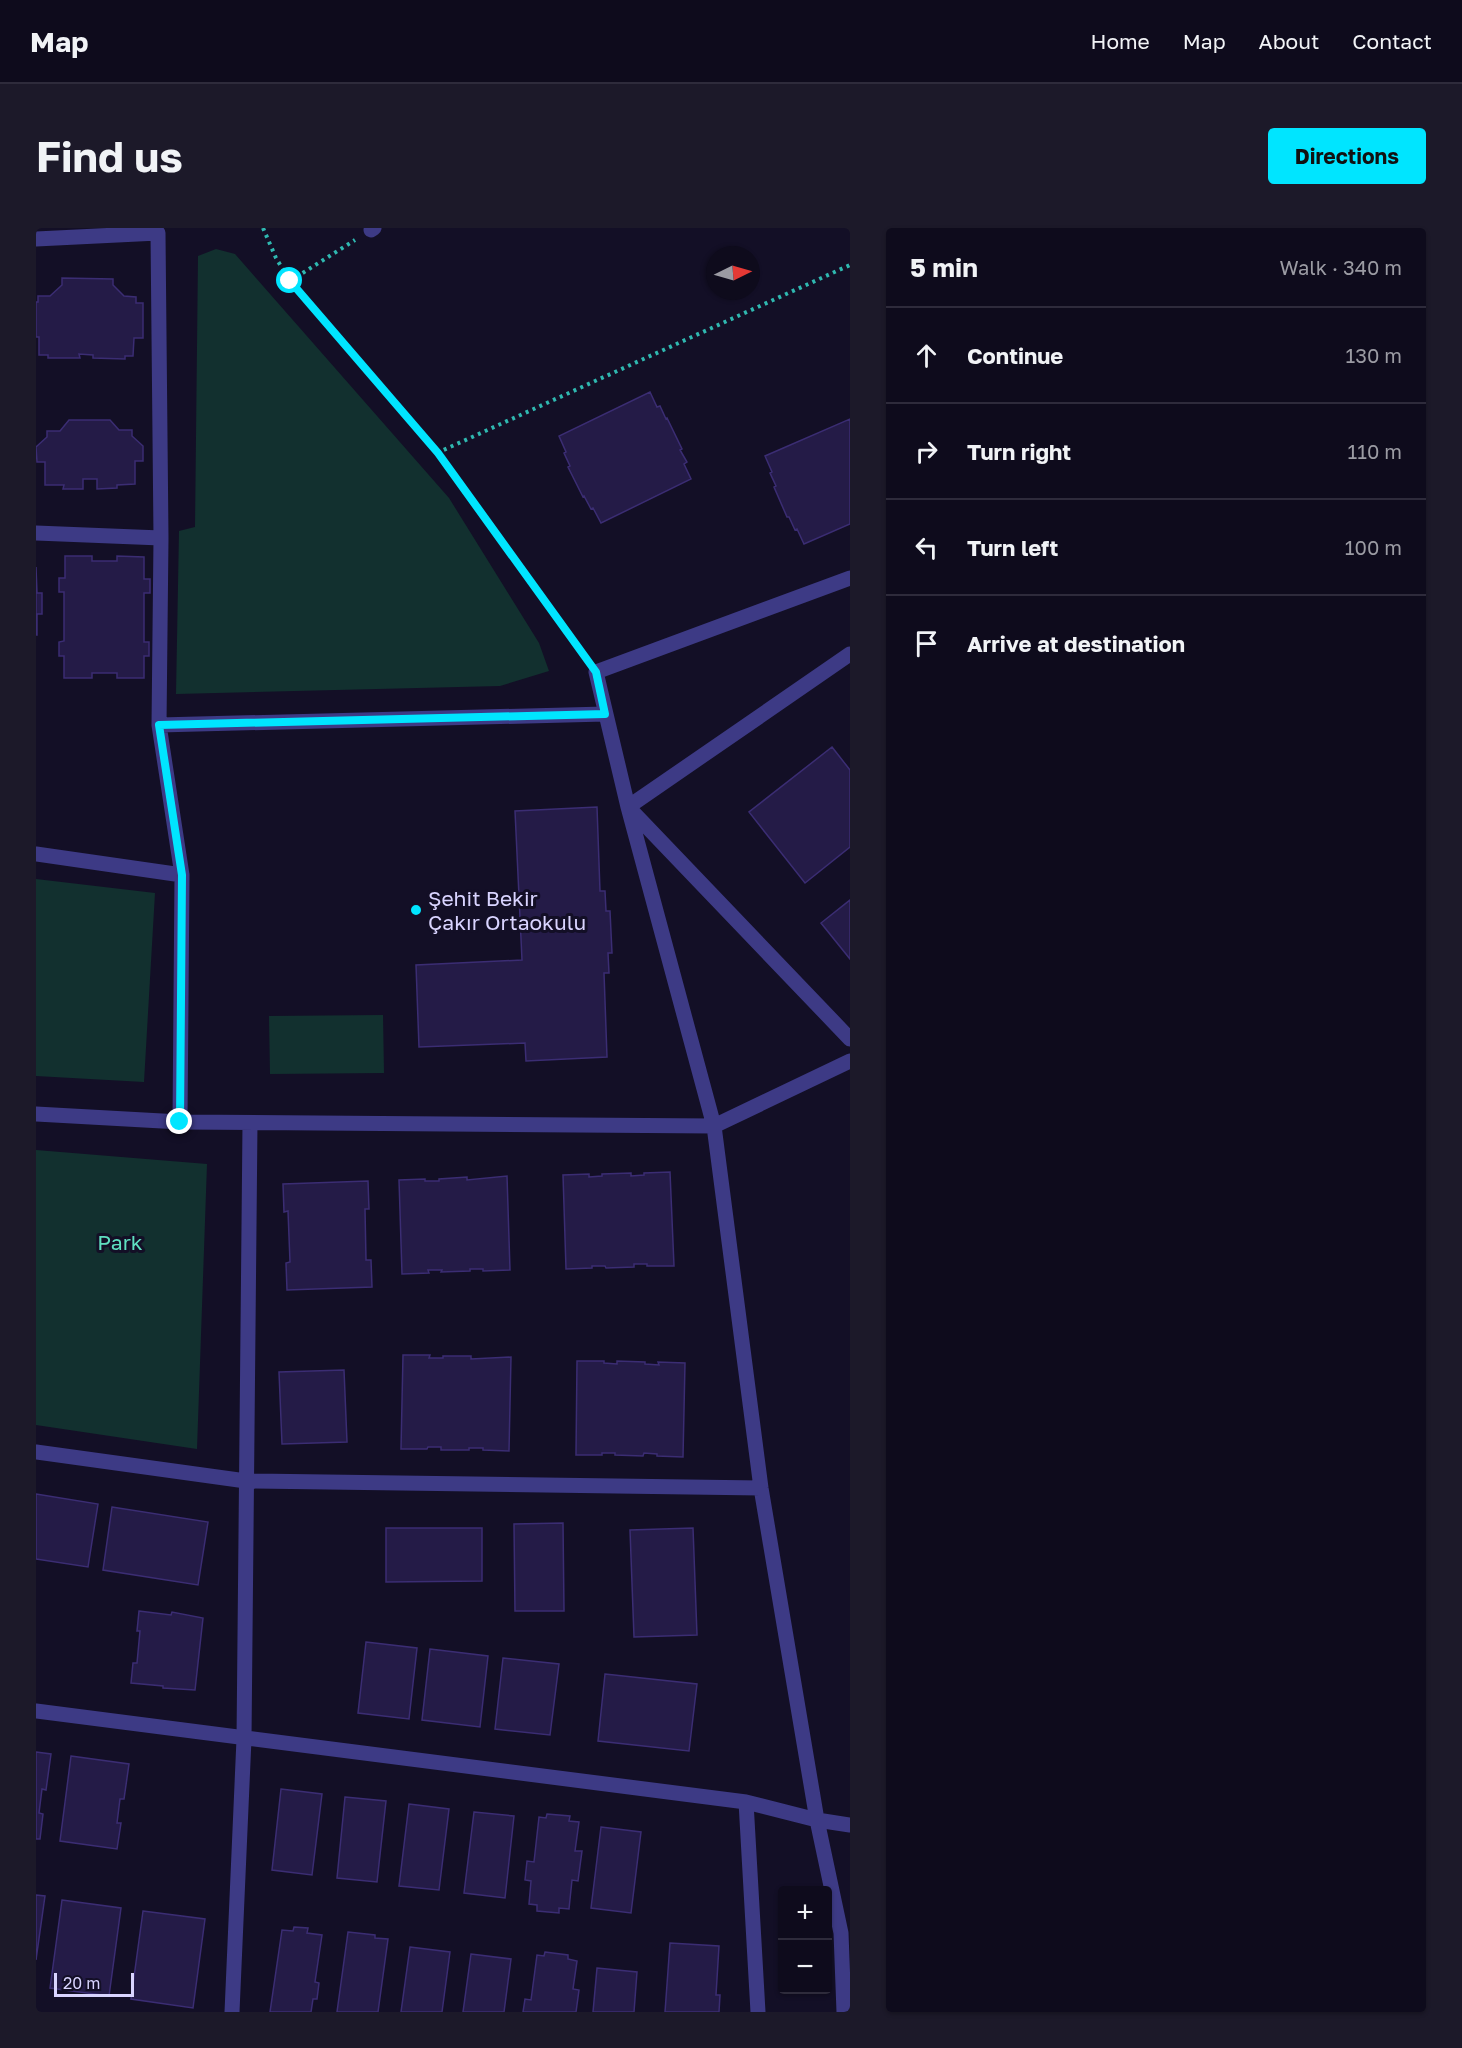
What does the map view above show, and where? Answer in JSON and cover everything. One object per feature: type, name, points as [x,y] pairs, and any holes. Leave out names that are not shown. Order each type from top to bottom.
[{"type":"street","points":[[36,239],[158,233],[161,538],[159,725],[182,875],[180,1122]]},
{"type":"street","points":[[36,534],[161,538]]},
{"type":"street","points":[[844,2012],[841,1933],[817,1820],[761,1488],[714,1126],[628,807],[596,672],[850,578]]},
{"type":"street","points":[[628,807],[850,654]]},
{"type":"street","points":[[159,725],[605,714]]},
{"type":"street","points":[[628,807],[850,1039]]},
{"type":"street","points":[[36,854],[182,875]]},
{"type":"street","points":[[36,1114],[180,1122],[714,1126],[850,1061]]},
{"type":"street","points":[[232,2012],[244,1738],[250,1123]]},
{"type":"street","points":[[36,1452],[246,1481],[761,1488]]},
{"type":"street","points":[[36,1711],[746,1802],[817,1820],[850,1825]]},
{"type":"street","points":[[746,1802],[758,2012]]},
{"type":"street","points":[[841,1933],[850,1950]]},
{"type":"path","points":[[263,228],[276,258],[290,281],[438,453],[596,672]]},
{"type":"path","points":[[290,281],[373,229]]},
{"type":"path","points":[[438,453],[850,265]]},
{"type":"green space","points":[[216,249],[235,254],[449,498],[539,643],[549,671],[500,686],[176,694],[179,531],[195,527],[198,256]]},
{"type":"green space","points":[[36,879],[155,893],[144,1082],[36,1076]]},
{"type":"green space","points":[[383,1015],[384,1073],[270,1074],[269,1016]]},
{"type":"green space","name":"Park","points":[[36,1150],[207,1164],[197,1449],[36,1425]]},
{"type":"building","points":[[62,278],[113,279],[113,285],[124,296],[136,297],[136,303],[143,303],[143,338],[134,338],[133,356],[125,356],[125,359],[93,358],[93,355],[79,354],[80,358],[48,358],[48,355],[39,355],[39,337],[36,337],[36,302],[38,302],[38,296],[50,296],[62,285]]},
{"type":"building","points":[[650,392],[657,407],[660,406],[667,418],[682,449],[680,450],[687,462],[684,464],[691,479],[601,523],[593,508],[591,509],[583,497],[568,467],[570,466],[564,453],[566,452],[559,436]]},
{"type":"building","points":[[850,419],[850,524],[804,544],[797,529],[795,530],[787,517],[774,487],[776,486],[770,473],[772,472],[765,456]]},
{"type":"building","points":[[69,420],[110,420],[119,430],[132,430],[132,436],[143,446],[143,461],[135,461],[135,484],[97,489],[97,479],[83,479],[83,489],[63,489],[64,485],[45,485],[45,462],[37,462],[36,447],[47,437],[47,431],[60,431]]},
{"type":"building","points":[[65,556],[92,556],[92,561],[117,561],[117,556],[144,557],[144,579],[150,579],[150,593],[144,593],[144,642],[149,642],[149,656],[144,656],[144,678],[117,678],[117,673],[92,673],[92,678],[64,678],[64,656],[59,656],[59,642],[64,641],[64,592],[59,592],[59,578],[65,578]]},
{"type":"building","points":[[36,567],[37,593],[42,593],[42,614],[37,614],[37,635],[36,635]]},
{"type":"building","points":[[832,747],[850,770],[850,847],[805,883],[749,812]]},
{"type":"building","points":[[597,807],[600,891],[605,891],[606,911],[610,911],[612,953],[608,953],[609,973],[604,973],[607,1057],[526,1061],[525,1043],[419,1047],[416,965],[522,960],[515,811]]},
{"type":"building","points":[[850,900],[850,959],[821,923]]},
{"type":"building","points":[[670,1172],[674,1266],[634,1264],[634,1267],[592,1266],[592,1268],[566,1269],[563,1175],[589,1174],[589,1177],[631,1173],[631,1176]]},
{"type":"building","points":[[507,1176],[510,1270],[470,1269],[470,1271],[441,1272],[442,1270],[428,1270],[429,1273],[402,1274],[399,1180],[439,1181],[439,1179],[467,1177],[467,1180]]},
{"type":"building","points":[[368,1181],[369,1209],[365,1209],[366,1260],[371,1260],[372,1287],[287,1290],[286,1263],[290,1262],[288,1211],[284,1212],[283,1184]]},
{"type":"building","points":[[403,1355],[430,1355],[429,1358],[471,1356],[471,1359],[511,1357],[509,1451],[483,1450],[483,1448],[441,1450],[441,1447],[401,1449]]},
{"type":"building","points":[[577,1361],[604,1361],[604,1363],[617,1364],[617,1361],[645,1362],[645,1364],[659,1365],[658,1362],[685,1363],[683,1457],[644,1453],[643,1456],[615,1455],[615,1453],[576,1455]]},
{"type":"building","points":[[344,1370],[347,1442],[282,1444],[279,1372]]},
{"type":"building","points":[[36,1494],[98,1504],[88,1567],[36,1559]]},
{"type":"building","points":[[112,1507],[208,1522],[198,1585],[103,1570]]},
{"type":"building","points":[[563,1523],[564,1611],[515,1611],[514,1524]]},
{"type":"building","points":[[386,1528],[482,1528],[482,1581],[386,1582]]},
{"type":"building","points":[[693,1528],[697,1635],[634,1637],[630,1530]]},
{"type":"building","points":[[139,1611],[171,1615],[172,1612],[203,1618],[195,1690],[131,1683],[133,1663],[137,1663]]},
{"type":"building","points":[[366,1642],[417,1648],[409,1719],[358,1713]]},
{"type":"building","points":[[430,1649],[488,1656],[480,1727],[422,1720]]},
{"type":"building","points":[[503,1658],[559,1664],[550,1735],[495,1729]]},
{"type":"building","points":[[605,1674],[697,1684],[689,1751],[598,1741]]},
{"type":"building","points":[[36,1752],[51,1754],[46,1790],[42,1789],[39,1813],[43,1814],[40,1839],[36,1839]]},
{"type":"building","points":[[71,1756],[129,1764],[124,1799],[120,1799],[117,1823],[121,1823],[117,1849],[60,1841]]},
{"type":"building","points":[[281,1789],[322,1794],[312,1875],[272,1870]]},
{"type":"building","points":[[345,1797],[386,1801],[377,1882],[337,1878]]},
{"type":"building","points":[[409,1804],[449,1809],[439,1890],[399,1886]]},
{"type":"building","points":[[474,1812],[514,1816],[505,1898],[464,1893]]},
{"type":"building","points":[[547,1814],[570,1816],[569,1821],[579,1822],[575,1851],[582,1851],[578,1881],[572,1880],[569,1909],[559,1908],[559,1913],[537,1911],[537,1905],[529,1904],[531,1881],[525,1880],[527,1861],[534,1862],[539,1817],[546,1818]]},
{"type":"building","points":[[601,1827],[641,1832],[631,1913],[591,1908]]},
{"type":"building","points":[[36,1895],[45,1896],[36,1960]]},
{"type":"building","points":[[62,1900],[121,1908],[109,1996],[50,1988]]},
{"type":"building","points":[[143,1911],[205,1919],[193,2008],[131,1999]]},
{"type":"building","points":[[294,1927],[308,1928],[307,1933],[322,1935],[315,1982],[319,1983],[317,1999],[313,1999],[311,2012],[270,2012],[282,1930],[293,1931]]},
{"type":"building","points":[[348,1932],[388,1939],[378,2012],[337,2012]]},
{"type":"building","points":[[670,1943],[719,1946],[716,1995],[720,1995],[719,2012],[665,2012]]},
{"type":"building","points":[[410,1947],[450,1952],[442,2012],[401,2012]]},
{"type":"building","points":[[545,1952],[568,1955],[568,1959],[577,1961],[573,1989],[579,1990],[576,2012],[523,2012],[525,1999],[531,2000],[537,1955],[544,1956]]},
{"type":"building","points":[[471,1954],[511,1959],[504,2012],[463,2012]]},
{"type":"building","points":[[597,1968],[637,1972],[634,2012],[593,2012]]},
{"type":"place","name":"Şehit Bekir Çakır Ortaokulu","points":[[416,910]]},
{"type":"route","points":[[180,1122],[182,875],[159,725],[605,714],[596,672],[438,453],[290,281]]}]
